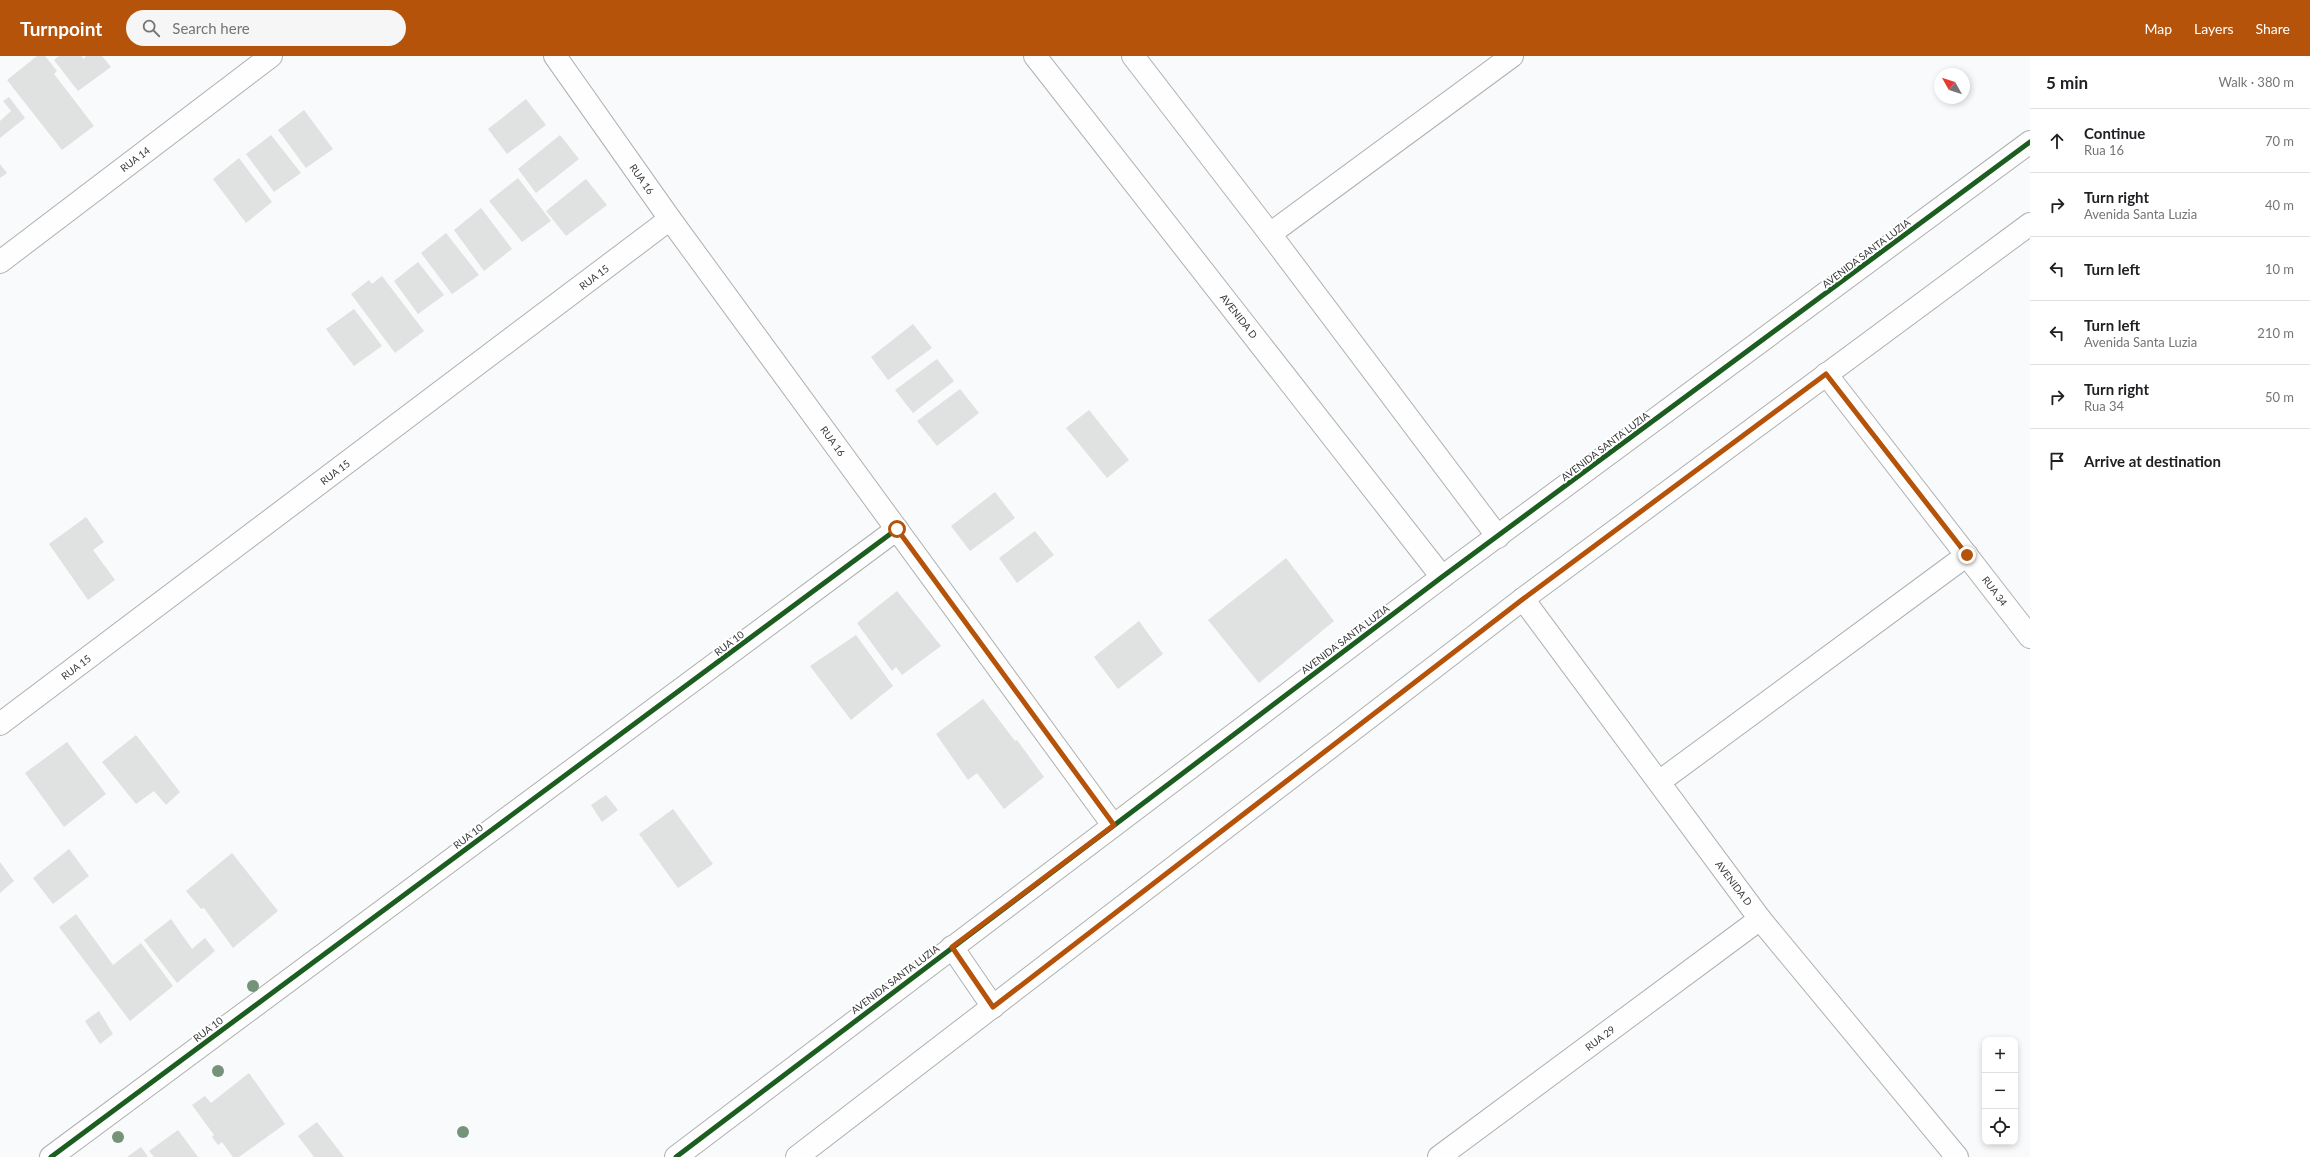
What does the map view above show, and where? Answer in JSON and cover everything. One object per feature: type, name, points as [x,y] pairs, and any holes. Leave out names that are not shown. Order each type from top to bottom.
[{"type":"street","name":"RUA 14","points":[[0,262],[271,56]]},
{"type":"street","name":"RUA 16","points":[[555,56],[670,219],[1114,825]]},
{"type":"street","name":"AVENIDA D","points":[[1035,56],[1442,577]]},
{"type":"street","points":[[1133,56],[1270,234],[1498,537]]},
{"type":"street","points":[[1270,234],[1512,56]]},
{"type":"street","name":"AVENIDA SANTA LUZIA","points":[[676,1157],[1442,577],[2030,142]]},
{"type":"street","name":"RUA 15","points":[[0,724],[670,219]]},
{"type":"street","points":[[797,1157],[1523,599],[2030,224]]},
{"type":"street","name":"RUA 34","points":[[1826,374],[2030,637]]},
{"type":"street","name":"RUA 10","points":[[51,1157],[897,529]]},
{"type":"street","points":[[1659,782],[1967,555]]},
{"type":"street","name":"AVENIDA D","points":[[1523,599],[1760,919],[1957,1157]]},
{"type":"street","name":"RUA 29","points":[[1439,1157],[1760,919]]},
{"type":"street","points":[[952,947],[993,1007]]},
{"type":"building","points":[[37,56],[45,56],[57,71],[54,74],[94,126],[62,150],[7,80]]},
{"type":"building","points":[[59,56],[81,56],[84,59],[86,56],[102,56],[111,67],[78,91],[54,60]]},
{"type":"building","points":[[9,97],[25,118],[0,138],[0,121],[11,111],[3,101]]},
{"type":"building","points":[[526,99],[546,125],[507,154],[488,129]]},
{"type":"building","points":[[304,110],[333,149],[306,168],[278,130]]},
{"type":"building","points":[[271,135],[301,173],[274,192],[246,154]]},
{"type":"building","points":[[560,135],[579,159],[536,193],[518,169]]},
{"type":"building","points":[[239,158],[272,202],[246,223],[213,179]]},
{"type":"building","points":[[0,164],[7,173],[0,178]]},
{"type":"building","points":[[518,178],[551,221],[522,242],[489,201]]},
{"type":"building","points":[[586,179],[607,205],[566,236],[546,211]]},
{"type":"building","points":[[481,208],[512,249],[484,271],[454,230]]},
{"type":"building","points":[[446,233],[479,275],[452,294],[421,253]]},
{"type":"building","points":[[418,262],[444,295],[418,314],[394,281]]},
{"type":"building","points":[[382,276],[424,331],[395,353],[351,294],[369,280],[372,284]]},
{"type":"building","points":[[354,309],[382,346],[354,366],[326,329]]},
{"type":"building","points":[[913,324],[932,348],[888,380],[871,357]]},
{"type":"building","points":[[937,359],[954,381],[913,413],[895,390]]},
{"type":"building","points":[[960,389],[979,413],[937,446],[917,421]]},
{"type":"building","points":[[1089,410],[1129,460],[1107,478],[1066,428]]},
{"type":"building","points":[[995,492],[1015,518],[970,551],[951,526]]},
{"type":"building","points":[[86,517],[104,542],[93,550],[115,580],[88,600],[49,544]]},
{"type":"building","points":[[1035,531],[1054,555],[1017,583],[999,558]]},
{"type":"building","points":[[1286,558],[1334,621],[1259,683],[1208,620]]},
{"type":"building","points":[[897,591],[941,646],[902,675],[896,667],[892,671],[857,623]]},
{"type":"building","points":[[1139,621],[1163,654],[1118,689],[1094,657]]},
{"type":"building","points":[[856,635],[893,686],[851,720],[810,666]]},
{"type":"building","points":[[983,699],[1015,741],[1017,740],[1044,777],[1004,809],[977,773],[968,780],[936,734]]},
{"type":"building","points":[[136,735],[180,792],[166,805],[154,791],[136,804],[102,762]]},
{"type":"building","points":[[67,742],[106,794],[64,827],[25,773]]},
{"type":"building","points":[[606,795],[618,810],[602,822],[591,805]]},
{"type":"building","points":[[673,809],[713,864],[678,888],[639,834]]},
{"type":"building","points":[[69,849],[89,876],[53,904],[33,878]]},
{"type":"building","points":[[232,853],[278,911],[233,948],[204,908],[201,909],[186,891]]},
{"type":"building","points":[[0,862],[14,881],[0,893]]},
{"type":"building","points":[[76,914],[113,965],[141,943],[173,986],[130,1021],[59,927]]},
{"type":"building","points":[[171,919],[192,949],[205,938],[215,951],[177,983],[144,940]]},
{"type":"building","points":[[99,1011],[113,1034],[100,1044],[85,1021]]},
{"type":"building","points":[[249,1073],[285,1124],[239,1157],[233,1157],[222,1142],[218,1145],[212,1137],[214,1135],[192,1105],[205,1096],[211,1103]]},
{"type":"building","points":[[317,1122],[344,1157],[314,1157],[298,1136]]},
{"type":"building","points":[[178,1130],[198,1157],[154,1157],[149,1151]]},
{"type":"building","points":[[141,1147],[148,1157],[127,1157]]},
{"type":"cycle path","points":[[676,1157],[1442,577],[2030,142]]},
{"type":"cycle path","points":[[51,1157],[897,529]]},
{"type":"route","points":[[897,529],[1114,825],[952,947],[993,1007],[1523,599],[1826,374],[1967,555]]}]
